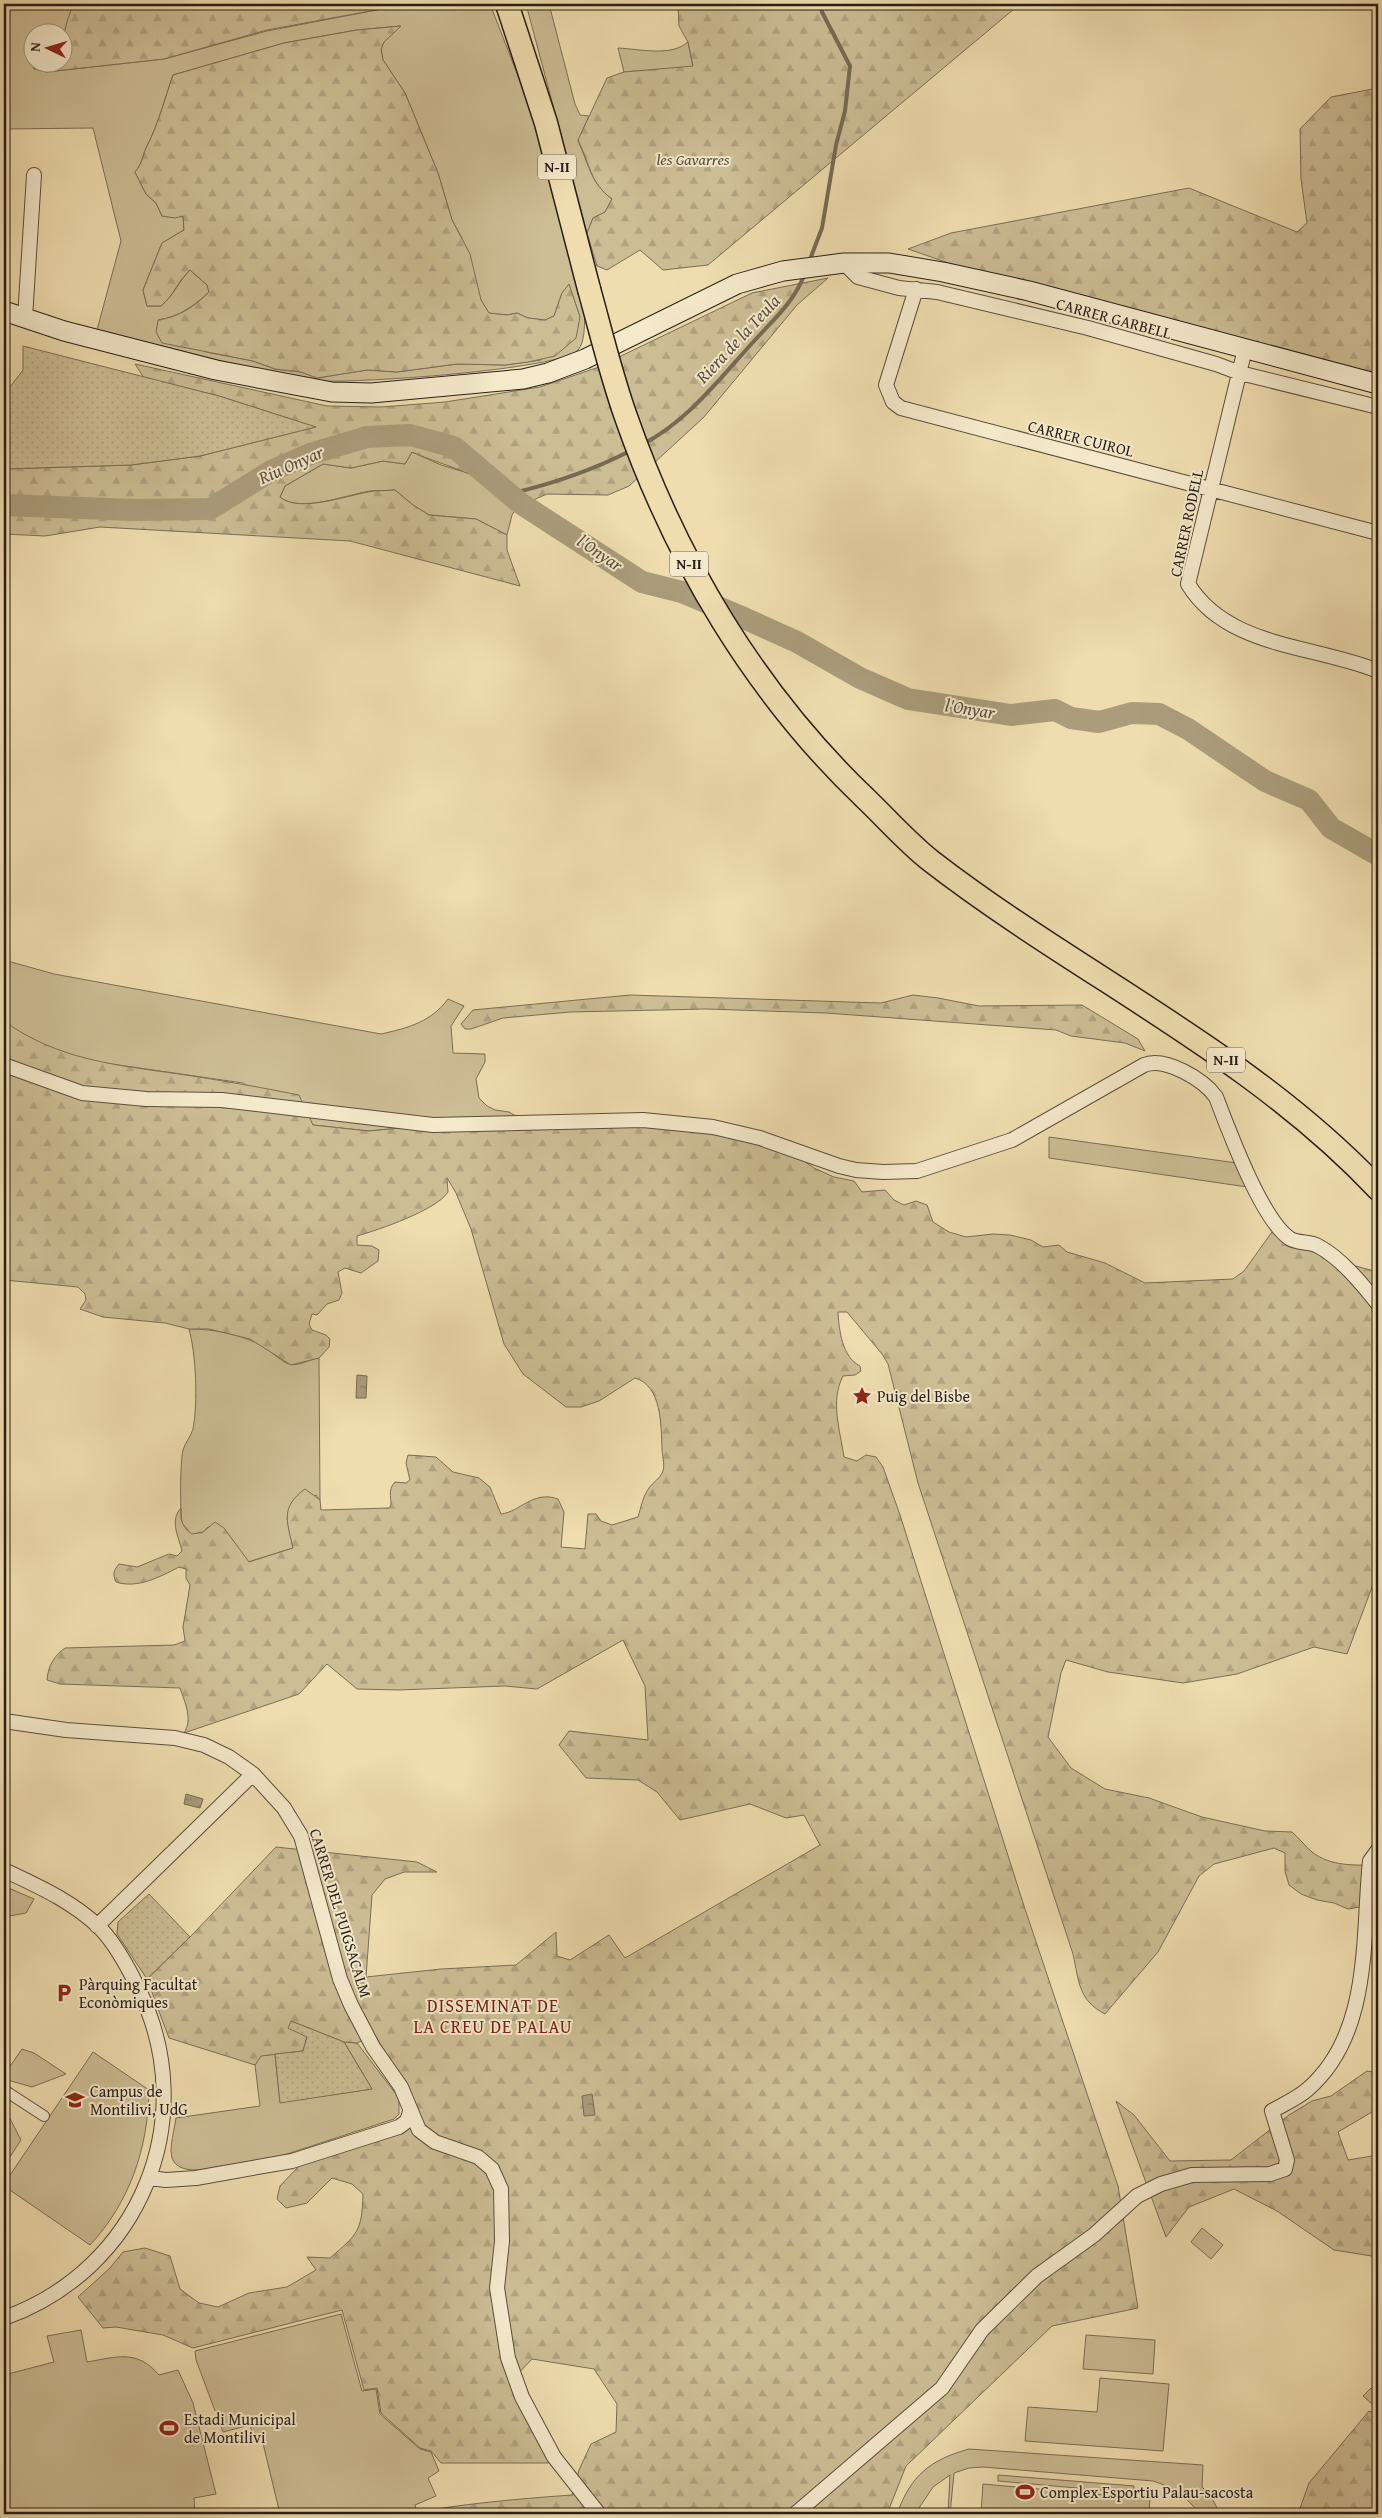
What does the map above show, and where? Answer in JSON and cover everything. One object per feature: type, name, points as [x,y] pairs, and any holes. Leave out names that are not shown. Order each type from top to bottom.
[{"type":"highway","name":"N-II","points":[[509,6],[546,123],[589,289],[625,415],[674,535],[700,584],[745,657],[770,692],[817,748],[865,798],[930,860],[1005,915],[1158,1014],[1288,1106],[1334,1146],[1378,1190]]},
{"type":"main road","points":[[4,311],[72,333],[283,384],[332,392],[371,393],[523,379],[548,373],[585,359],[737,284],[783,271],[844,263],[889,264],[943,272],[1029,291],[1378,384]]},
{"type":"street","points":[[24,318],[34,175]]},
{"type":"street","name":"CARRER GARBELL","points":[[844,263],[858,277],[899,288],[916,289],[1088,328],[1240,372],[1378,407]]},
{"type":"street","name":"CARRER CUIROL","points":[[916,289],[886,385],[893,402],[901,408],[1378,533]]},
{"type":"street","name":"CARRER RODELL","points":[[1245,349],[1188,584],[1199,602],[1228,625],[1249,634],[1358,663],[1378,671]]},
{"type":"street","points":[[4,1065],[82,1094],[146,1099],[222,1100],[433,1125],[643,1120],[676,1122],[713,1127],[760,1138],[839,1166],[883,1172],[916,1171],[1012,1140],[1144,1065],[1151,1062],[1161,1063],[1181,1071],[1209,1088],[1216,1098],[1254,1188],[1277,1226],[1290,1239],[1317,1245],[1366,1288],[1378,1304]]},
{"type":"street","name":"CARRER DEL PUIGSACALM","points":[[4,1721],[66,1730],[175,1738],[204,1745],[229,1757],[253,1774],[284,1808],[301,1836],[340,1979],[373,2047],[401,2086],[409,2103],[410,2112],[419,2130],[435,2142],[478,2157],[492,2169],[501,2189],[502,2241],[497,2288],[508,2358],[522,2397],[554,2457],[599,2514]]},
{"type":"street","points":[[96,1926],[253,1774]]},
{"type":"street","points":[[795,2514],[942,2388],[982,2330],[1037,2276],[1094,2235],[1137,2196],[1161,2184],[1192,2175],[1270,2174],[1285,2169],[1287,2160],[1272,2111],[1308,2089],[1332,2062],[1349,2029],[1360,1982],[1370,1861],[1378,1850]]},
{"type":"street","points":[[4,1870],[72,1906],[96,1926],[120,1955],[136,1982],[152,2016],[162,2054],[165,2086],[156,2162],[150,2178],[128,2219],[110,2244],[71,2283],[37,2303],[4,2318]]},
{"type":"street","points":[[4,2090],[44,2116]]},
{"type":"street","points":[[150,2178],[166,2180],[196,2178],[308,2158],[399,2127],[407,2121],[410,2112]]},
{"type":"green space","points":[[4,4],[74,4],[68,22],[22,22],[22,72],[72,72],[72,69],[164,59],[267,31],[392,7],[421,4],[490,4],[532,112],[585,317],[582,343],[578,350],[563,357],[535,364],[456,374],[375,380],[323,381],[299,378],[226,362],[97,330],[121,241],[93,128],[4,129]],"holes":[[[400,26],[384,42],[381,49],[383,60],[405,93],[438,173],[452,220],[462,238],[481,300],[488,313],[507,315],[517,313],[528,318],[545,320],[554,316],[562,293],[569,285],[580,317],[541,360],[505,365],[457,364],[397,372],[367,370],[317,378],[301,372],[275,369],[253,361],[206,352],[158,320],[166,319],[186,310],[209,292],[207,285],[190,270],[161,306],[147,306],[143,290],[162,243],[184,230],[183,216],[162,216],[156,203],[146,194],[135,172],[140,165],[155,127],[173,75],[284,43],[357,30]]]},
{"type":"green space","points":[[74,4],[421,4],[392,7],[267,30],[164,59],[72,69],[72,22],[67,22]]},
{"type":"green space","points":[[526,4],[549,4],[575,104],[580,115],[589,116],[578,141],[594,180],[612,199],[605,212],[593,218],[587,233]]},
{"type":"green space","name":"les Gavarres","points":[[678,4],[1020,4],[708,265],[663,270],[640,250],[607,270],[597,266],[587,233],[593,218],[605,212],[612,199],[595,180],[578,140],[607,78],[624,72],[693,66],[688,42],[679,26]]},
{"type":"green space","points":[[401,26],[384,42],[381,49],[383,60],[405,93],[438,173],[452,220],[470,254],[481,300],[489,313],[507,315],[517,313],[528,318],[545,320],[554,316],[562,293],[569,284],[580,317],[576,338],[555,356],[528,362],[505,365],[457,364],[397,372],[367,370],[317,378],[301,372],[275,369],[253,361],[162,343],[156,332],[158,320],[186,310],[209,292],[207,285],[190,270],[161,306],[147,306],[143,290],[162,243],[184,230],[183,216],[175,218],[162,216],[156,203],[146,194],[135,172],[140,165],[155,127],[173,75],[284,43],[357,30]]},
{"type":"green space","points":[[688,42],[693,67],[624,72],[618,48],[664,51],[681,47]]},
{"type":"green space","points":[[1378,88],[1378,383],[1029,291],[908,249],[951,233],[1189,188],[1297,232],[1307,223],[1301,179],[1300,129],[1331,97]]},
{"type":"green space","points":[[828,278],[797,305],[704,417],[629,486],[608,495],[547,494],[517,507],[507,496],[482,480],[412,452],[405,464],[383,461],[351,468],[323,464],[285,486],[280,497],[288,502],[310,504],[371,491],[395,490],[429,515],[476,519],[507,535],[507,550],[520,586],[350,541],[100,527],[45,536],[4,534],[4,469],[131,465],[200,456],[315,427],[219,396],[144,378],[135,364],[327,406],[382,407],[445,402],[540,387],[596,368],[752,293]]},
{"type":"green space","points":[[23,346],[219,396],[316,427],[200,456],[131,465],[4,469],[4,385],[10,387],[23,370]]},
{"type":"green space","points":[[412,452],[441,465],[475,475],[515,503],[517,507],[512,515],[507,535],[476,519],[429,515],[395,490],[371,491],[324,502],[299,504],[289,502],[280,497],[285,486],[323,464],[351,468],[383,461],[405,464]]},
{"type":"green space","points":[[4,960],[54,974],[381,1034],[410,1026],[426,1019],[448,999],[464,1006],[451,1026],[453,1053],[485,1054],[485,1062],[476,1079],[479,1098],[487,1106],[495,1110],[509,1112],[528,1123],[433,1125],[369,1131],[313,1125],[243,1083],[91,1061],[52,1049],[18,1032],[4,1021]]},
{"type":"green space","points":[[630,995],[881,1003],[913,995],[979,1006],[1082,1005],[1138,1039],[1145,1051],[1125,1043],[1071,1036],[1056,1030],[826,1013],[706,1009],[570,1012],[503,1018],[471,1029],[465,1029],[461,1024],[473,1010]]},
{"type":"green space","points":[[4,1021],[24,1034],[45,1044],[66,1053],[88,1059],[299,1095],[313,1125],[369,1131],[433,1125],[643,1120],[781,1145],[814,1168],[834,1177],[854,1181],[862,1192],[885,1190],[894,1200],[904,1205],[916,1201],[927,1205],[933,1222],[949,1232],[966,1237],[993,1234],[1010,1235],[1031,1240],[1043,1247],[1059,1245],[1067,1252],[1105,1263],[1145,1283],[1233,1279],[1244,1271],[1277,1225],[1337,1261],[1378,1272],[1378,1571],[1347,1654],[1314,1647],[1237,1674],[1183,1683],[1108,1672],[1066,1660],[1061,1673],[1048,1737],[1071,1768],[1105,1789],[1149,1798],[1202,1817],[1265,1831],[1292,1832],[1319,1857],[1335,1863],[1378,1865],[1378,1880],[1369,1876],[1366,1906],[1348,1909],[1301,1894],[1289,1885],[1285,1871],[1285,1853],[1274,1848],[1214,1864],[1199,1876],[1158,1952],[1105,2014],[1089,2003],[1081,1989],[1073,1954],[918,1483],[888,1364],[847,1312],[838,1312],[839,1327],[845,1350],[854,1362],[860,1366],[861,1371],[855,1375],[843,1376],[837,1395],[837,1416],[844,1457],[857,1461],[866,1455],[876,1457],[883,1467],[900,1515],[1024,1906],[1118,2186],[1138,2308],[1052,2326],[906,2466],[887,2514],[405,2514],[488,2502],[572,2495],[579,2470],[591,2444],[616,2432],[617,2404],[594,2369],[532,2359],[512,2380],[553,2463],[441,2463],[431,2451],[420,2448],[381,2413],[377,2388],[364,2390],[342,2310],[193,2348],[163,2335],[116,2327],[103,2328],[78,2297],[110,2268],[123,2252],[145,2248],[170,2256],[180,2289],[199,2303],[218,2307],[249,2293],[287,2287],[316,2270],[307,2257],[330,2258],[357,2231],[360,2224],[363,2194],[352,2184],[332,2178],[307,2203],[286,2208],[277,2199],[280,2186],[299,2166],[420,2123],[417,2106],[375,2035],[357,2043],[344,2042],[291,2021],[307,2036],[303,2051],[261,2056],[255,2065],[169,2038],[147,1979],[276,1847],[417,1862],[437,1872],[404,1872],[385,1879],[372,1895],[366,1977],[441,1969],[516,1965],[556,1932],[557,1956],[570,1960],[609,1935],[625,1958],[820,1845],[804,1815],[786,1818],[750,1804],[680,1820],[657,1792],[638,1780],[586,1778],[559,1745],[569,1731],[648,1740],[645,1686],[623,1640],[537,1689],[505,1686],[398,1690],[357,1689],[327,1664],[299,1694],[184,1733],[187,1728],[188,1717],[180,1688],[60,1684],[47,1680],[52,1662],[65,1648],[174,1645],[185,1641],[183,1627],[190,1585],[186,1578],[186,1569],[179,1567],[148,1581],[132,1584],[116,1582],[114,1574],[119,1564],[137,1567],[169,1554],[177,1556],[182,1551],[175,1524],[177,1513],[181,1508],[182,1523],[192,1534],[203,1532],[215,1522],[224,1528],[249,1562],[293,1548],[287,1515],[292,1502],[305,1489],[320,1500],[321,1510],[389,1508],[391,1505],[391,1487],[395,1482],[406,1483],[410,1480],[406,1463],[408,1455],[436,1457],[453,1472],[479,1478],[490,1487],[501,1514],[541,1497],[558,1499],[564,1512],[561,1547],[585,1549],[588,1514],[596,1514],[601,1521],[612,1525],[638,1517],[647,1491],[662,1474],[664,1462],[658,1407],[650,1389],[644,1382],[635,1378],[599,1401],[581,1407],[566,1407],[523,1374],[504,1344],[471,1229],[456,1193],[447,1178],[448,1192],[432,1206],[379,1229],[357,1236],[357,1245],[372,1246],[379,1250],[378,1261],[361,1273],[345,1268],[338,1272],[342,1293],[339,1300],[327,1304],[317,1315],[312,1314],[309,1324],[312,1330],[326,1335],[330,1339],[329,1347],[319,1358],[291,1365],[250,1339],[209,1329],[189,1329],[165,1323],[103,1317],[80,1309],[86,1300],[85,1294],[78,1287],[4,1280]]},
{"type":"green space","points":[[1049,1137],[1244,1164],[1254,1188],[1049,1158]]},
{"type":"green space","points":[[189,1329],[218,1331],[247,1339],[293,1365],[319,1358],[320,1500],[316,1495],[287,1518],[293,1548],[248,1562],[225,1532],[208,1527],[203,1532],[192,1535],[182,1523],[182,1456],[184,1447],[193,1429],[196,1393],[195,1365]]},
{"type":"green space","points":[[4,1886],[34,1899],[26,1913],[4,1917]]},
{"type":"green space","points":[[149,1894],[190,1937],[147,1979],[117,1934],[118,1922]]},
{"type":"green space","points":[[291,2021],[344,2042],[372,2089],[280,2103],[275,2054],[303,2051],[307,2037],[288,2028]]},
{"type":"green space","points":[[344,2042],[357,2043],[399,2098],[399,2114],[394,2119],[281,2156],[199,2170],[178,2166],[174,2161],[171,2147],[176,2118],[260,2106],[255,2065],[260,2056],[275,2054],[280,2102],[372,2089]]},
{"type":"green space","points":[[22,2049],[34,2053],[66,2074],[32,2087],[4,2079],[4,2075]]},
{"type":"green space","points":[[93,2052],[149,2090],[145,2133],[134,2173],[116,2211],[90,2245],[4,2186],[4,2184]]},
{"type":"green space","points":[[1367,2071],[1378,2073],[1378,2104],[1372,2112],[1338,2132],[1348,2160],[1378,2155],[1378,2257],[1334,2250],[1277,2211],[1234,2189],[1189,2207],[1166,2237],[1116,2101],[1134,2115],[1170,2161],[1231,2160],[1289,2115],[1312,2101],[1331,2096]]},
{"type":"green space","points":[[4,2107],[21,2140],[4,2166]]},
{"type":"green space","points":[[1202,2228],[1223,2245],[1211,2259],[1191,2242]]},
{"type":"green space","points":[[341,2314],[362,2391],[376,2389],[380,2414],[420,2449],[431,2452],[439,2471],[428,2478],[436,2496],[415,2505],[416,2509],[386,2514],[280,2514],[261,2435],[253,2436],[250,2425],[223,2432],[196,2360],[195,2351]]},
{"type":"green space","points":[[81,2330],[87,2362],[126,2357],[143,2361],[159,2375],[178,2370],[193,2403],[216,2494],[194,2498],[195,2514],[4,2514],[4,2375],[54,2362],[47,2336]]},
{"type":"green space","points":[[1086,2335],[1155,2340],[1153,2374],[1083,2369]]},
{"type":"green space","points":[[1100,2378],[1169,2384],[1163,2451],[1025,2441],[1028,2407],[1097,2412]]},
{"type":"green space","points":[[1371,2388],[1378,2394],[1378,2409],[1363,2396]]},
{"type":"green space","points":[[1369,2411],[1378,2415],[1378,2514],[1298,2514],[1309,2483]]},
{"type":"green space","points":[[969,2449],[1203,2465],[1202,2487],[1211,2496],[1220,2514],[1199,2514],[1179,2493],[1153,2481],[983,2467],[969,2468],[954,2473],[950,2514],[948,2514],[950,2475],[933,2487],[915,2514],[897,2514],[909,2489],[924,2471],[943,2458]]},
{"type":"green space","points":[[998,2475],[1134,2486],[1133,2493],[998,2481]]},
{"type":"green space","name":"Complex Esportiu Palau-sacosta","points":[[983,2484],[1150,2499],[1149,2514],[981,2514]]},
{"type":"water","points":[[357,1375],[367,1376],[366,1398],[356,1398]]},
{"type":"water","points":[[186,1794],[203,1799],[200,1808],[184,1804]]},
{"type":"water","points":[[592,2094],[595,2115],[584,2116],[582,2096]]},
{"type":"waterway","name":"Riera de la Teula","points":[[809,262],[822,228],[836,145],[845,111],[850,66],[822,12],[821,4]]},
{"type":"waterway","name":"Riera de la Teula","points":[[643,444],[675,423],[703,397],[783,309],[796,292],[805,273]]},
{"type":"waterway","name":"l'Onyar","points":[[4,505],[134,510],[210,509],[271,471],[310,454],[367,437],[410,435],[454,447],[520,503],[642,582],[682,592],[746,619],[797,642],[860,678],[908,699],[1011,715],[1055,710],[1071,718],[1099,722],[1132,713],[1159,714],[1188,729],[1265,781],[1309,800],[1331,828],[1378,855]]},
{"type":"waterway","name":"Riera de la Teula","points":[[509,494],[571,476],[601,465],[630,451]]},
{"type":"place","name":"Puig del Bisbe","points":[[862,1396]]},
{"type":"place","name":"Pàrquing Facultat Econòmiques","points":[[64,1993]]},
{"type":"place","name":"Campus de Montilivi, UdG","points":[[75,2100]]},
{"type":"place","name":"Estadi Municipal de Montilivi","points":[[169,2428]]},
{"type":"place","name":"Complex Esportiu Palau-sacosta","points":[[1025,2492]]},
{"type":"district","name":"DISSEMINAT DE LA CREU DE PALAU","points":[[493,2016]]},
{"type":"water label","name":"Riu Onyar","points":[[291,465]]}]
